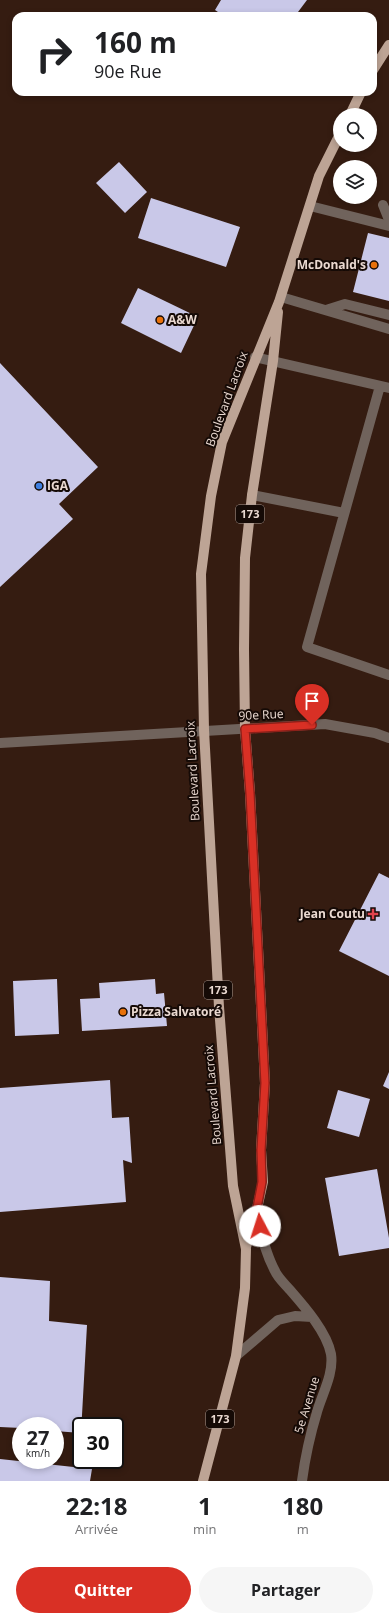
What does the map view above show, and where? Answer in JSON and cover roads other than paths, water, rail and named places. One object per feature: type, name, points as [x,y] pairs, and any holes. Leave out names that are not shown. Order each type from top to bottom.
[{"type":"main road","points":[[377,64],[389,45]]},
{"type":"main road","points":[[353,108],[359,96]]},
{"type":"main road","name":"Boulevard Lacroix","points":[[203,1481],[236,1356],[245,1288],[246,1249],[233,1186],[219,1006],[204,730],[201,574],[211,496],[222,442],[255,357],[280,300],[319,176],[333,148]]},
{"type":"main road","name":"Boulevard Lacroix","points":[[246,1249],[256,1213],[262,1182],[261,1150],[265,1083],[250,793],[245,729],[245,558],[252,495],[273,360],[280,300]]},
{"type":"street","points":[[383,205],[389,220]]},
{"type":"street","points":[[310,206],[389,226]]},
{"type":"street","points":[[280,300],[326,310],[389,328]]},
{"type":"street","points":[[326,310],[345,304],[389,315]]},
{"type":"street","points":[[255,357],[384,387],[344,513],[307,647],[389,675]]},
{"type":"street","points":[[252,495],[344,513]]},
{"type":"street","name":"90e Rue","points":[[0,743],[325,724],[374,733],[389,738]]},
{"type":"street","name":"5e Avenue","points":[[256,1213],[266,1251],[275,1272],[312,1317],[327,1340],[331,1354],[330,1377],[317,1412],[305,1460],[302,1481]]},
{"type":"street","points":[[236,1356],[278,1320],[295,1316],[312,1317]]},
{"type":"place","name":"McDonald's","points":[[374,265]]},
{"type":"place","name":"A&W","points":[[160,320]]},
{"type":"place","name":"IGA","points":[[39,486]]},
{"type":"place","name":"Jean Coutu","points":[[373,914]]},
{"type":"place","name":"Pizza Salvatoré","points":[[123,1012]]}]
